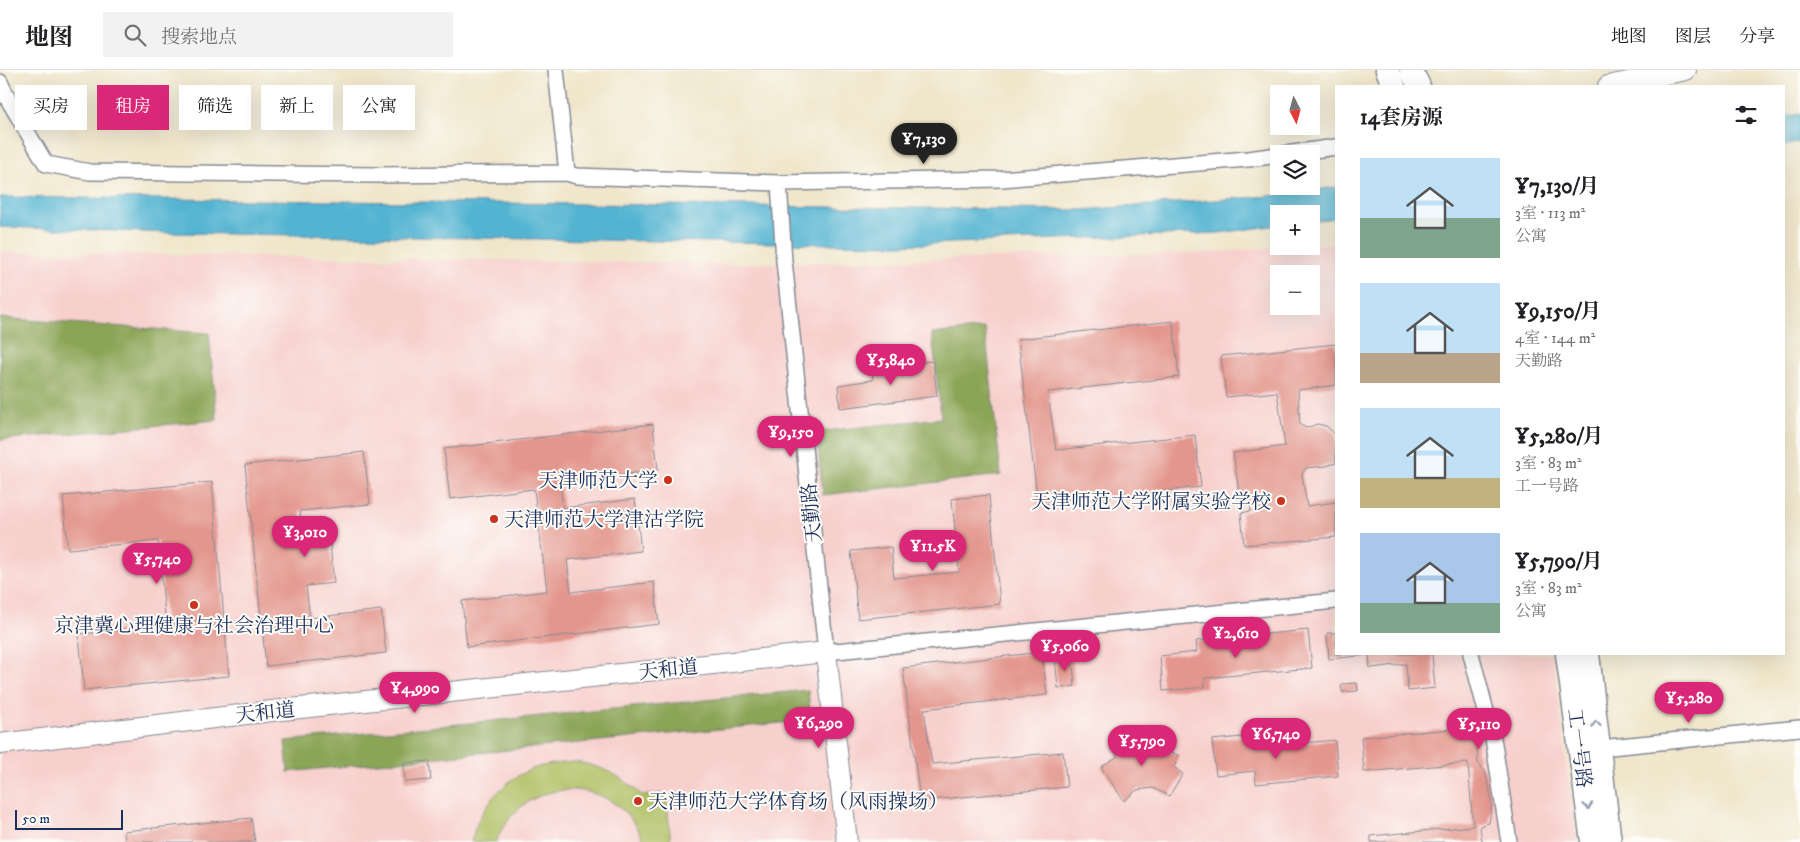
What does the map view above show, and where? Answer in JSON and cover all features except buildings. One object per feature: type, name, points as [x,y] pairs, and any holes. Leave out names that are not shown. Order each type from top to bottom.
[{"type":"main road","points":[[1387,70],[1394,85]]},
{"type":"main road","points":[[1411,70],[1418,85]]},
{"type":"main road","name":"工一号路","points":[[1567,655],[1610,842]]},
{"type":"main road","name":"工一号路","points":[[1588,655],[1592,842]]},
{"type":"street","points":[[556,70],[567,173]]},
{"type":"street","points":[[1613,85],[1686,70]]},
{"type":"street","points":[[0,82],[46,164],[90,172],[378,175],[567,173],[576,176],[779,183],[1001,179],[1270,156]]},
{"type":"street","points":[[1320,149],[1335,146]]},
{"type":"street","name":"天勤路","points":[[779,183],[784,261],[847,842]]},
{"type":"street","name":"天和道","points":[[0,744],[281,710],[826,652],[1335,601]]},
{"type":"street","points":[[1471,655],[1493,738],[1509,842]]},
{"type":"street","points":[[1590,749],[1800,728]]},
{"type":"shaded area","name":"天津师范大学","points":[[1335,243],[1335,655],[1553,655],[1577,842],[0,842],[0,252],[741,264],[1200,253],[1270,248],[1270,255],[1320,255],[1320,244]]},
{"type":"green space","points":[[0,318],[209,333],[217,420],[0,440]]},
{"type":"green space","points":[[985,328],[1001,475],[823,495],[816,432],[941,418],[932,334]]},
{"type":"green space","points":[[808,690],[811,720],[288,772],[285,741]]},
{"type":"green space","name":"天津师范大学体育场（风雨操场）","points":[[573,762],[593,766],[611,773],[643,796],[666,793],[671,842],[644,842],[631,819],[614,803],[593,793],[570,790],[548,793],[527,803],[509,819],[496,842],[471,842],[480,817],[487,806],[504,786],[514,778],[538,767]]},
{"type":"water","points":[[1800,114],[1800,142],[1785,146],[1785,117]]},
{"type":"water","points":[[1335,187],[1335,218],[1320,220],[1320,205],[1270,205],[1270,226],[1219,233],[898,245],[175,233],[0,227],[0,197],[1082,210],[1276,195],[1320,195],[1320,189]]},
{"type":"place","name":"天津师范大学","points":[[668,480]]},
{"type":"place","name":"天津师范大学附属实验学校","points":[[1281,501]]},
{"type":"place","name":"天津师范大学津沽学院","points":[[494,519]]},
{"type":"place","name":"京津冀心理健康与社会治理中心","points":[[194,605]]},
{"type":"place","name":"天津师范大学体育场（风雨操场）","points":[[638,801]]}]
